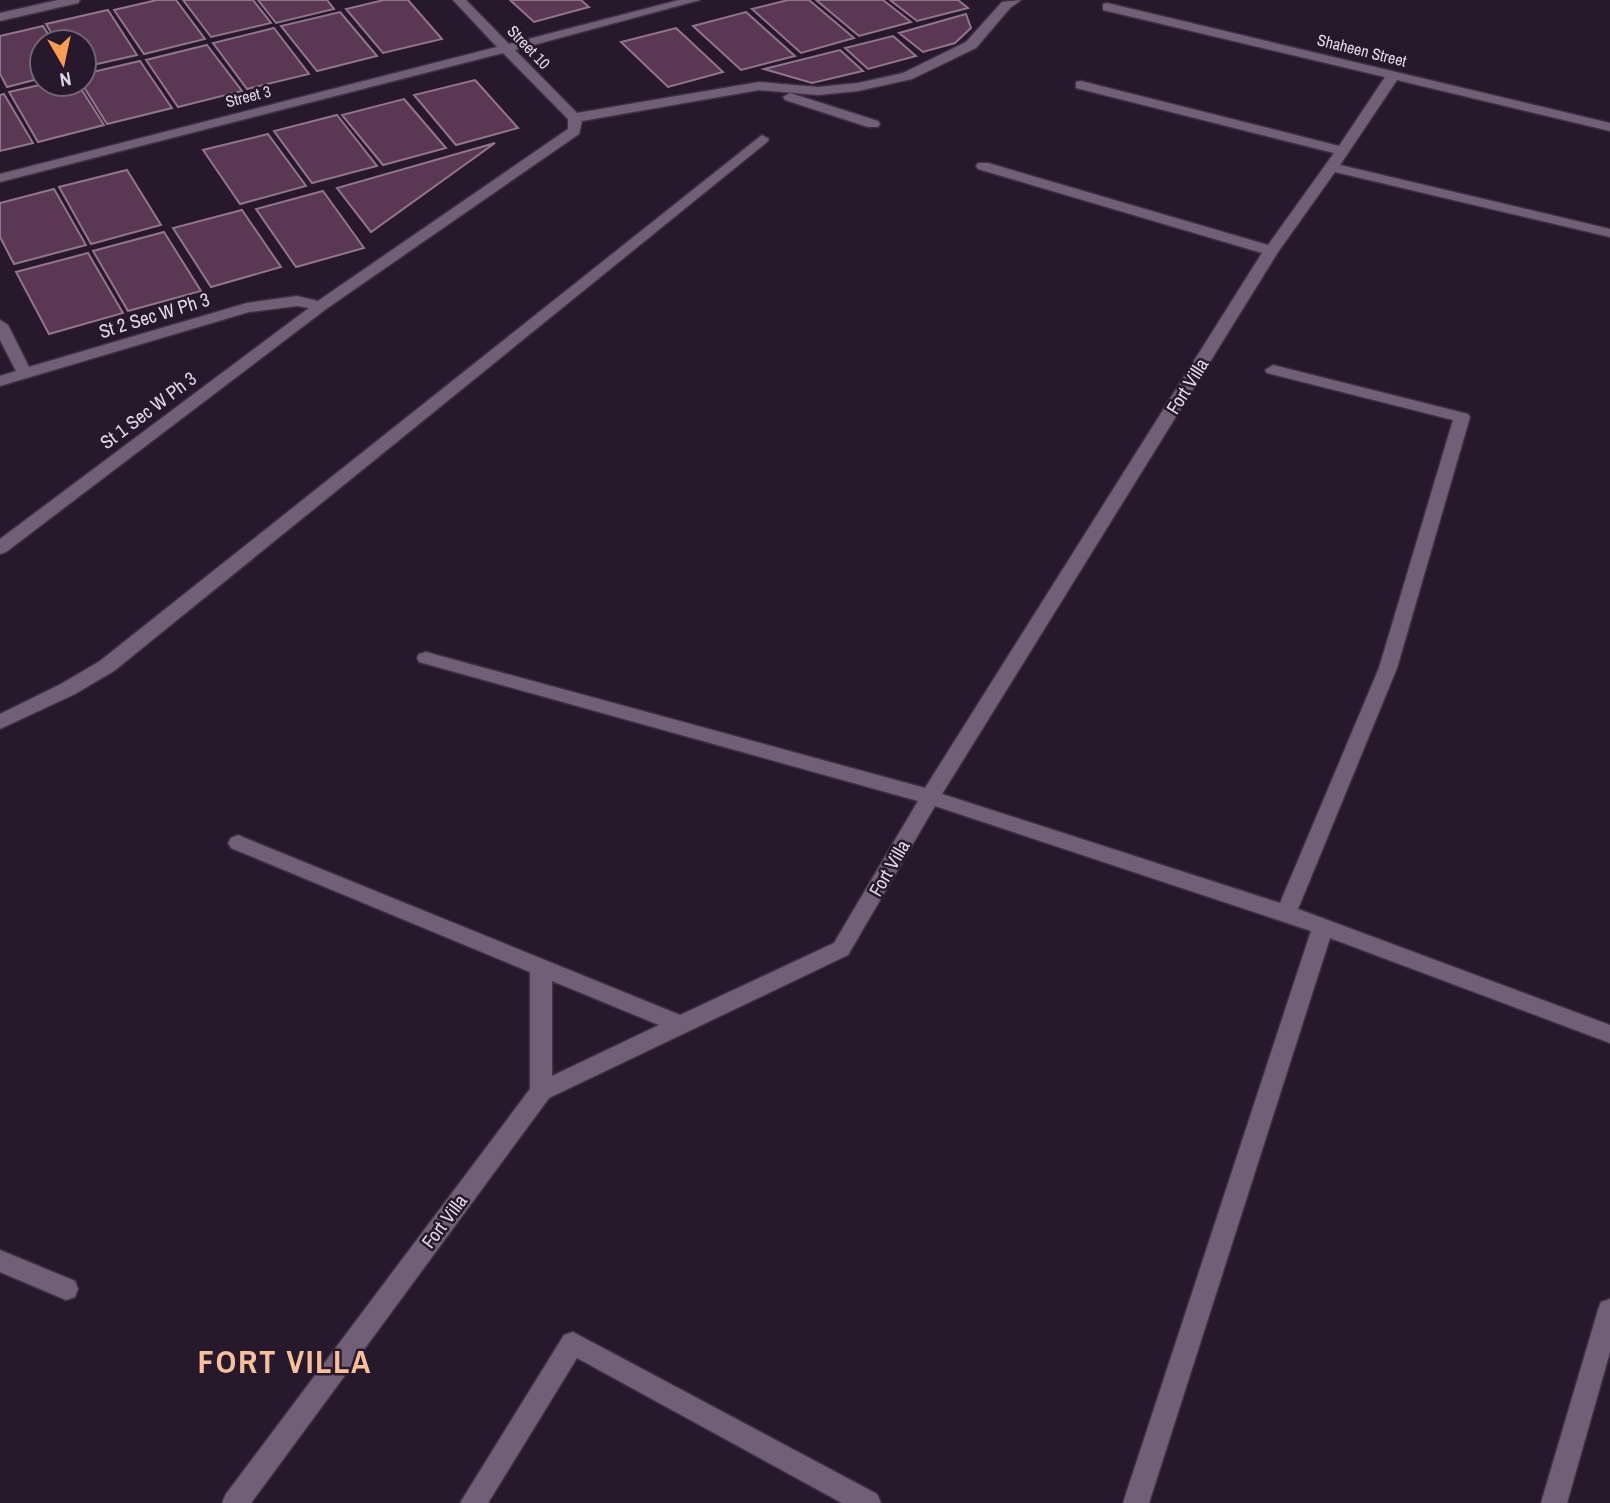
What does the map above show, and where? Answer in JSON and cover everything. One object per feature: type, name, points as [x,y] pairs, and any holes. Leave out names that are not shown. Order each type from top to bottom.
[{"type":"street","points":[[0,17],[74,0]]},
{"type":"street","name":"Street 10","points":[[459,0],[574,118]]},
{"type":"street","name":"Street 3","points":[[0,178],[694,0]]},
{"type":"street","points":[[574,118],[759,86],[818,91],[858,87],[907,76],[971,45],[1006,5],[1015,0]]},
{"type":"street","name":"Shaheen Street","points":[[1107,7],[1610,127]]},
{"type":"street","name":"Fort Villa","points":[[234,1503],[541,1091],[841,949],[930,797],[1271,251],[1338,159],[1393,76]]},
{"type":"street","points":[[1081,85],[1610,233]]},
{"type":"street","points":[[759,86],[873,124]]},
{"type":"street","name":"St 1 Sec W Ph 3","points":[[0,548],[321,306],[574,131],[574,118]]},
{"type":"street","points":[[0,722],[68,690],[107,666],[762,139]]},
{"type":"street","points":[[983,166],[1271,251]]},
{"type":"street","name":"St 2 Sec W Ph 3","points":[[0,381],[247,308],[297,301],[321,306]]},
{"type":"street","points":[[0,325],[25,374]]},
{"type":"street","points":[[1273,370],[1462,417],[1388,668],[1286,913]]},
{"type":"street","points":[[426,658],[930,797],[1286,913],[1610,1034]]},
{"type":"street","points":[[238,843],[681,1025]]},
{"type":"street","points":[[1136,1503],[1323,927]]},
{"type":"street","points":[[541,967],[541,1091]]},
{"type":"street","points":[[0,1261],[66,1289]]},
{"type":"street","points":[[1554,1503],[1610,1310]]},
{"type":"street","points":[[473,1503],[573,1343],[868,1503]]},
{"type":"building","points":[[157,0],[176,0],[205,39],[144,54],[114,10]]},
{"type":"building","points":[[183,0],[253,0],[271,23],[211,37]]},
{"type":"building","points":[[258,0],[327,0],[334,9],[276,23]]},
{"type":"building","points":[[384,0],[408,0],[442,39],[383,53],[346,9]]},
{"type":"building","points":[[510,0],[581,0],[589,7],[534,22]]},
{"type":"building","points":[[788,0],[809,0],[854,38],[801,53],[752,9]]},
{"type":"building","points":[[816,0],[883,0],[911,22],[859,36]]},
{"type":"building","points":[[890,0],[958,0],[968,8],[917,21]]},
{"type":"building","points":[[108,10],[137,55],[98,64],[98,28],[48,28],[46,24]]},
{"type":"building","points":[[340,12],[377,56],[317,71],[281,26]]},
{"type":"building","points":[[746,12],[795,56],[741,70],[693,26]]},
{"type":"building","points":[[966,14],[971,28],[955,43],[923,52],[899,33]]},
{"type":"building","points":[[274,28],[309,74],[247,89],[213,43]]},
{"type":"building","points":[[676,28],[723,72],[668,87],[621,42]]},
{"type":"building","points":[[28,29],[28,82],[7,87],[0,74],[0,36]]},
{"type":"building","points":[[893,36],[916,56],[868,69],[845,48]]},
{"type":"building","points":[[207,45],[242,91],[178,107],[146,60]]},
{"type":"building","points":[[840,50],[863,71],[812,83],[764,69]]},
{"type":"building","points":[[140,61],[172,108],[107,124],[91,98],[98,98],[98,71]]},
{"type":"building","points":[[475,80],[518,128],[456,145],[414,95]]},
{"type":"building","points":[[28,88],[28,98],[87,98],[104,125],[38,142],[9,92]]},
{"type":"building","points":[[4,94],[33,143],[0,151],[0,95]]},
{"type":"building","points":[[404,99],[446,148],[383,165],[342,115]]},
{"type":"building","points":[[337,115],[377,166],[312,183],[274,131]]},
{"type":"building","points":[[268,134],[306,186],[240,204],[203,150]]},
{"type":"building","points":[[495,143],[371,232],[337,188]]},
{"type":"building","points":[[127,170],[161,225],[91,244],[59,187]]},
{"type":"building","points":[[54,189],[86,245],[14,264],[0,237],[0,203]]},
{"type":"building","points":[[323,191],[364,248],[296,267],[256,209]]},
{"type":"building","points":[[242,210],[281,267],[211,287],[173,228]]},
{"type":"building","points":[[164,232],[201,291],[128,311],[93,251]]},
{"type":"building","points":[[88,253],[123,313],[49,334],[16,272]]},
{"type":"district","name":"FORT VILLA","points":[[285,1362]]}]
